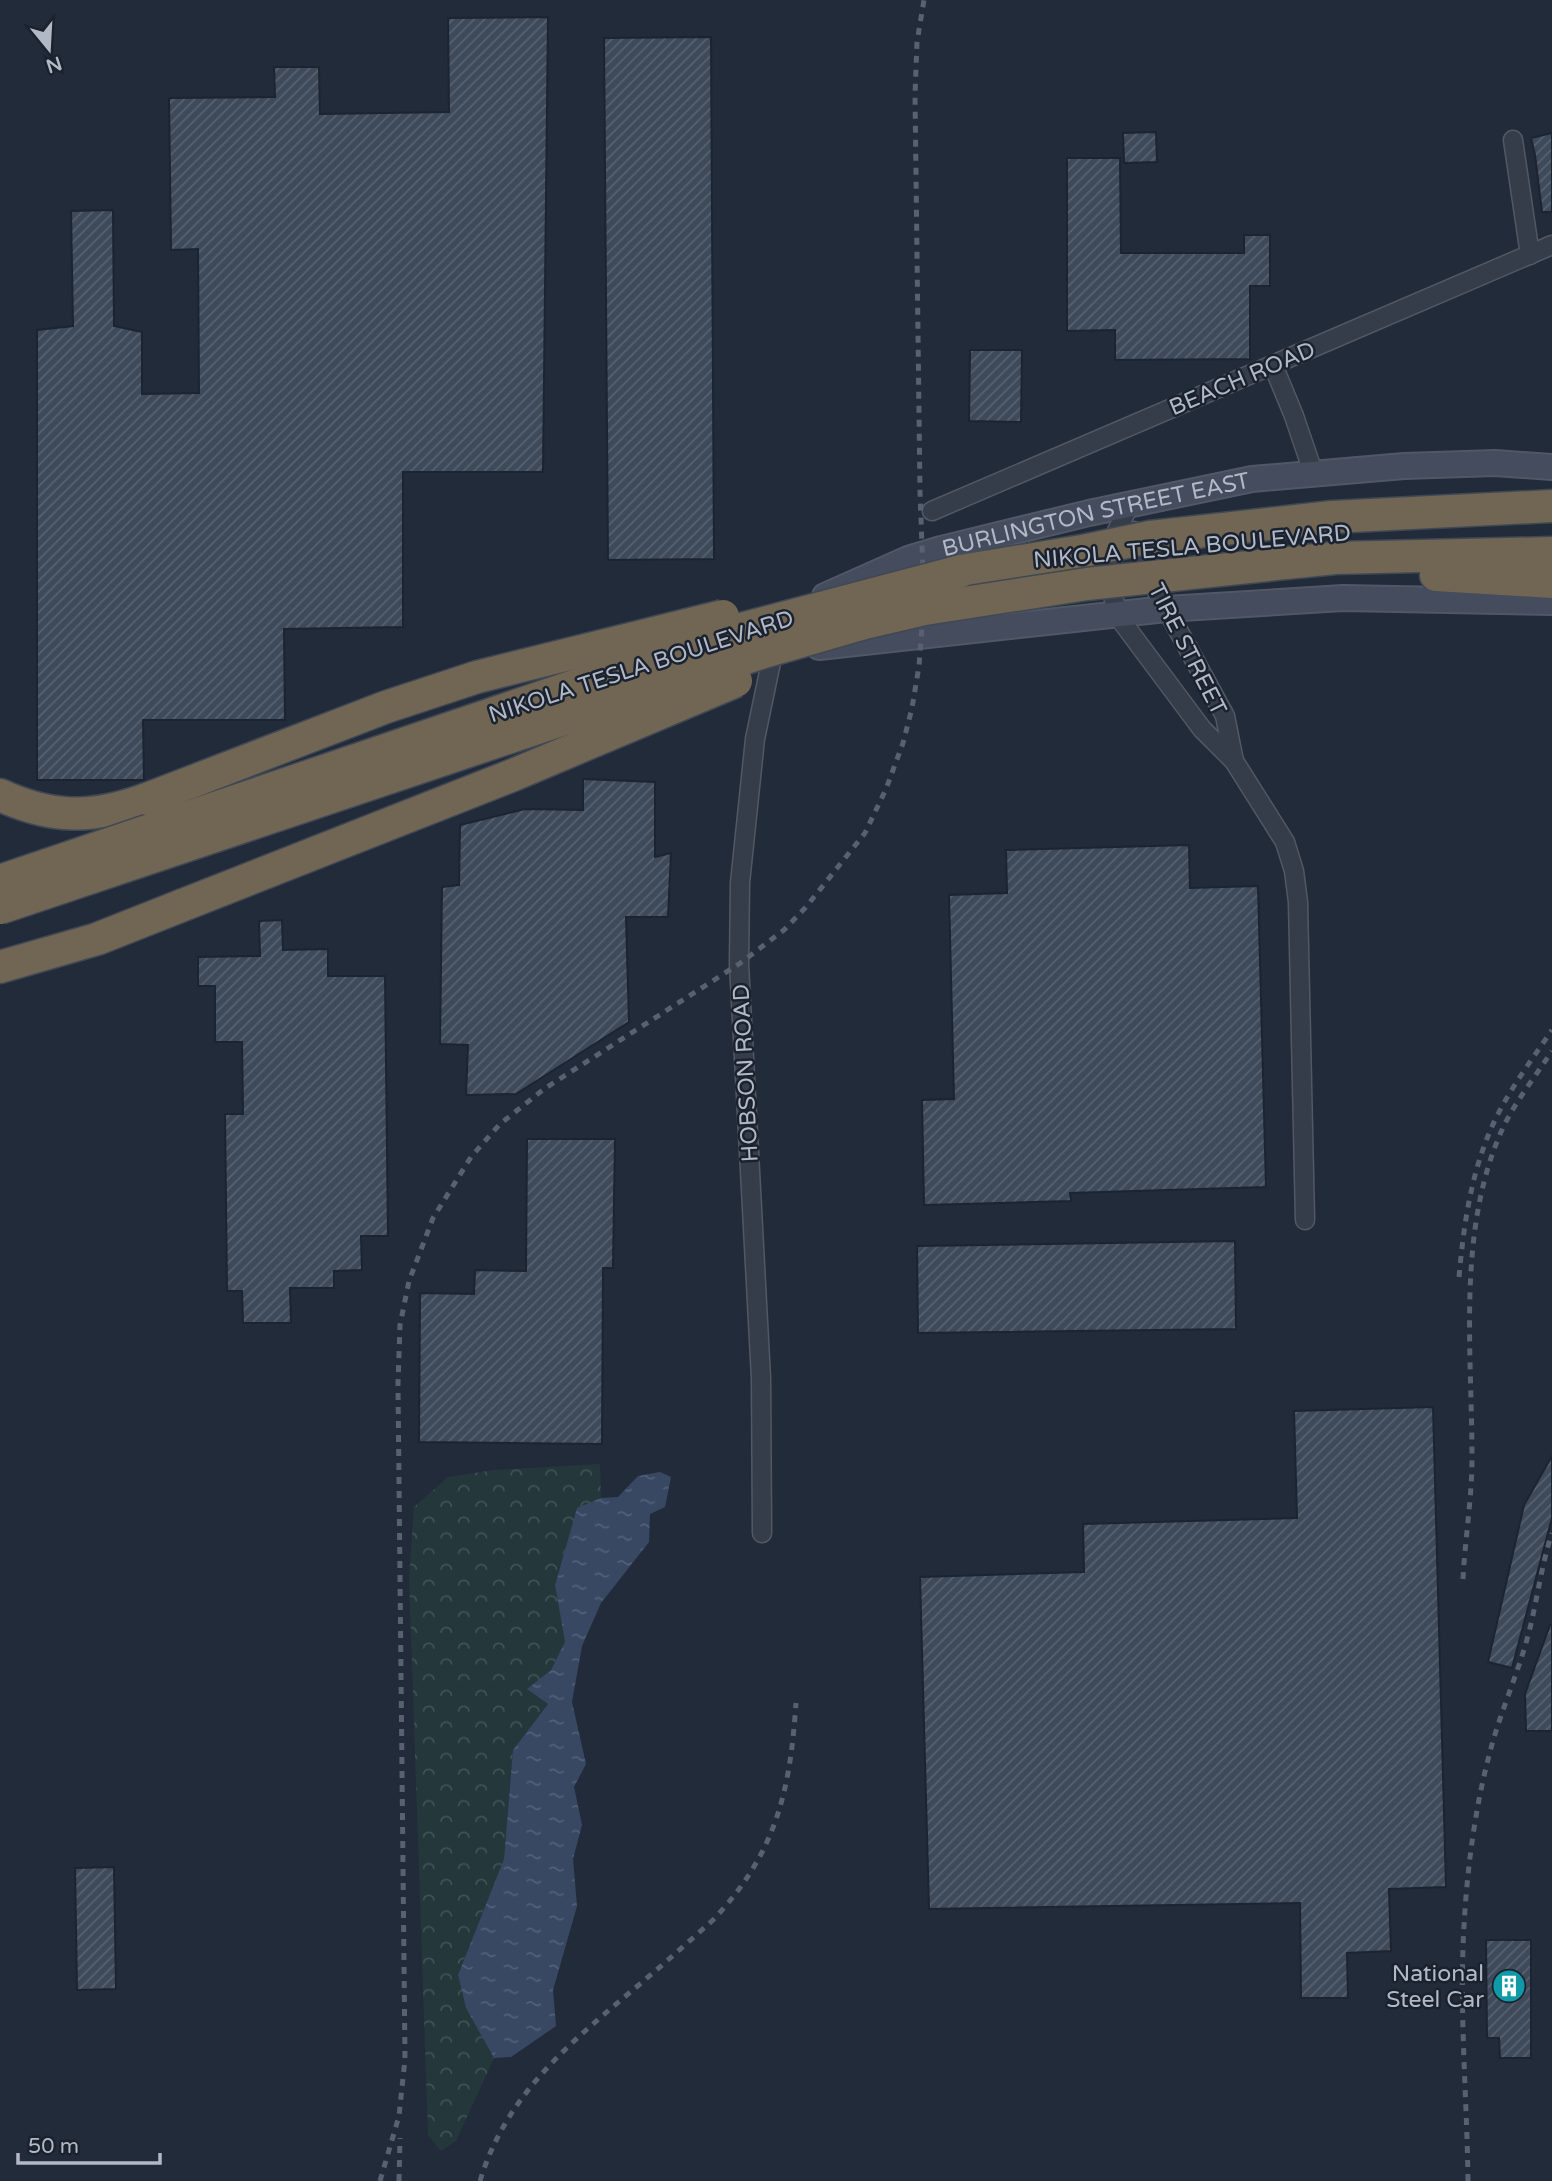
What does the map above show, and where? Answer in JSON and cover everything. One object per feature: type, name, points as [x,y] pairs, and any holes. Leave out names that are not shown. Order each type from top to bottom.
[{"type":"highway","points":[[1334,545],[1552,506]]},
{"type":"highway","name":"NIKOLA TESLA BOULEVARD","points":[[0,908],[761,653],[901,615],[1087,584],[1172,575],[1334,545],[1552,528]]},
{"type":"highway","name":"NIKOLA TESLA BOULEVARD","points":[[0,884],[745,628],[961,571],[1150,537],[1552,553]]},
{"type":"highway","points":[[1334,545],[1467,576],[1552,582]]},
{"type":"highway","points":[[0,795],[24,806],[66,815],[123,808],[386,707],[477,677],[743,611],[961,571]]},
{"type":"highway","points":[[0,967],[97,939],[513,775],[746,677],[858,634],[1003,599]]},
{"type":"main road","name":"BURLINGTON STREET EAST","points":[[0,894],[109,858],[183,841],[663,668],[922,555],[1129,505],[1252,479],[1313,472],[1495,463],[1552,467]]},
{"type":"main road","name":"BURLINGTON STREET EAST","points":[[663,668],[1166,609],[1343,598],[1552,602]]},
{"type":"main road","name":"BURLINGTON STREET EAST","points":[[0,919],[116,876],[183,841]]},
{"type":"main road","points":[[0,884],[37,881]]},
{"type":"street","points":[[1513,140],[1530,255]]},
{"type":"street","name":"BEACH ROAD","points":[[932,510],[1552,245]]},
{"type":"street","points":[[1273,365],[1313,472]]},
{"type":"street","name":"TIRE STREET","points":[[1129,505],[1143,560],[1166,609],[1225,716],[1234,761]]},
{"type":"street","name":"TIRE STREET","points":[[1129,505],[1116,531],[1112,559],[1112,590],[1117,615],[1202,729],[1234,761],[1285,842],[1294,871],[1298,902],[1304,1220]]},
{"type":"street","name":"HOBSON ROAD","points":[[762,1533],[761,1378],[739,964],[740,883],[755,739],[781,616]]},
{"type":"green space","points":[[600,1464],[601,1498],[577,1509],[555,1584],[565,1642],[551,1670],[528,1689],[548,1704],[513,1750],[504,1859],[458,1975],[466,2008],[494,2058],[456,2141],[441,2151],[428,2135],[409,1576],[414,1507],[448,1477],[494,1470]]},
{"type":"water","points":[[660,1472],[671,1477],[665,1507],[650,1514],[649,1542],[601,1603],[582,1646],[572,1702],[586,1764],[574,1787],[582,1825],[573,1859],[577,1906],[553,1990],[556,2026],[511,2057],[494,2058],[466,2008],[458,1975],[504,1859],[513,1750],[548,1704],[527,1689],[551,1670],[565,1642],[555,1585],[577,1508],[601,1498],[618,1497],[638,1476]]},
{"type":"building","points":[[548,17],[543,472],[403,472],[403,627],[284,629],[285,720],[143,720],[144,780],[37,780],[37,330],[73,326],[71,211],[113,210],[114,326],[142,332],[142,394],[199,393],[198,249],[171,250],[169,98],[275,97],[274,67],[319,67],[320,114],[449,112],[448,18]]},
{"type":"building","points":[[711,37],[714,559],[608,560],[604,38]]},
{"type":"building","points":[[1156,132],[1157,162],[1124,163],[1123,133]]},
{"type":"building","points":[[1552,133],[1552,212],[1542,212],[1531,138]]},
{"type":"building","points":[[1067,158],[1120,158],[1121,253],[1244,253],[1244,235],[1270,235],[1270,286],[1250,286],[1250,359],[1115,360],[1115,330],[1067,331]]},
{"type":"building","points":[[970,350],[1022,350],[1021,422],[969,421]]},
{"type":"building","points":[[583,779],[655,782],[655,857],[671,853],[668,917],[626,917],[629,1022],[516,1094],[466,1095],[468,1045],[440,1044],[442,887],[459,885],[460,825],[525,809],[583,810]]},
{"type":"building","points":[[1189,845],[1190,888],[1258,886],[1266,1187],[1070,1193],[1071,1201],[924,1205],[922,1100],[954,1099],[949,895],[1007,893],[1006,850]]},
{"type":"building","points":[[282,920],[283,950],[328,949],[328,976],[385,976],[388,1236],[361,1236],[362,1270],[334,1271],[334,1288],[290,1288],[291,1323],[243,1323],[242,1291],[227,1291],[225,1114],[243,1114],[242,1042],[215,1042],[215,986],[198,986],[198,957],[260,956],[259,921]]},
{"type":"building","points":[[527,1139],[615,1139],[613,1268],[603,1268],[602,1444],[419,1442],[420,1293],[474,1294],[475,1270],[526,1271]]},
{"type":"building","points":[[1235,1241],[1236,1329],[918,1333],[917,1246]]},
{"type":"building","points":[[1433,1407],[1446,1887],[1389,1889],[1391,1951],[1347,1953],[1348,1998],[1301,1998],[1300,1903],[929,1909],[920,1577],[1084,1572],[1083,1524],[1297,1518],[1294,1411]]},
{"type":"building","points":[[1552,1456],[1552,1518],[1512,1668],[1488,1662],[1524,1505]]},
{"type":"building","points":[[1550,1625],[1552,1731],[1526,1731],[1525,1694]]},
{"type":"building","points":[[114,1867],[116,1989],[77,1990],[75,1868]]},
{"type":"building","name":"National Steel Car","points":[[1486,1940],[1531,1940],[1531,2058],[1500,2058],[1499,2038],[1487,2038]]},
{"type":"railway","points":[[380,2181],[399,2116],[405,2059],[398,1384],[400,1325],[409,1281],[433,1218],[471,1157],[500,1124],[544,1089],[739,964],[784,930],[806,907],[865,833],[886,789],[903,743],[912,708],[919,666],[924,599],[915,95],[917,42],[924,0]]},
{"type":"railway","points":[[1459,1277],[1470,1194],[1488,1135],[1509,1094],[1552,1030]]},
{"type":"railway","points":[[1463,1579],[1472,1473],[1470,1292],[1478,1210],[1487,1171],[1506,1121],[1552,1051]]},
{"type":"railway","points":[[1468,2181],[1462,1990],[1470,1861],[1485,1773],[1494,1737],[1528,1636],[1552,1533]]},
{"type":"railway","points":[[480,2181],[505,2124],[539,2077],[581,2034],[713,1920],[752,1870],[776,1820],[784,1793],[796,1703]]},
{"type":"railway","points":[[399,2181],[400,2138]]},
{"type":"place","name":"National Steel Car","points":[[1509,1986]]}]
